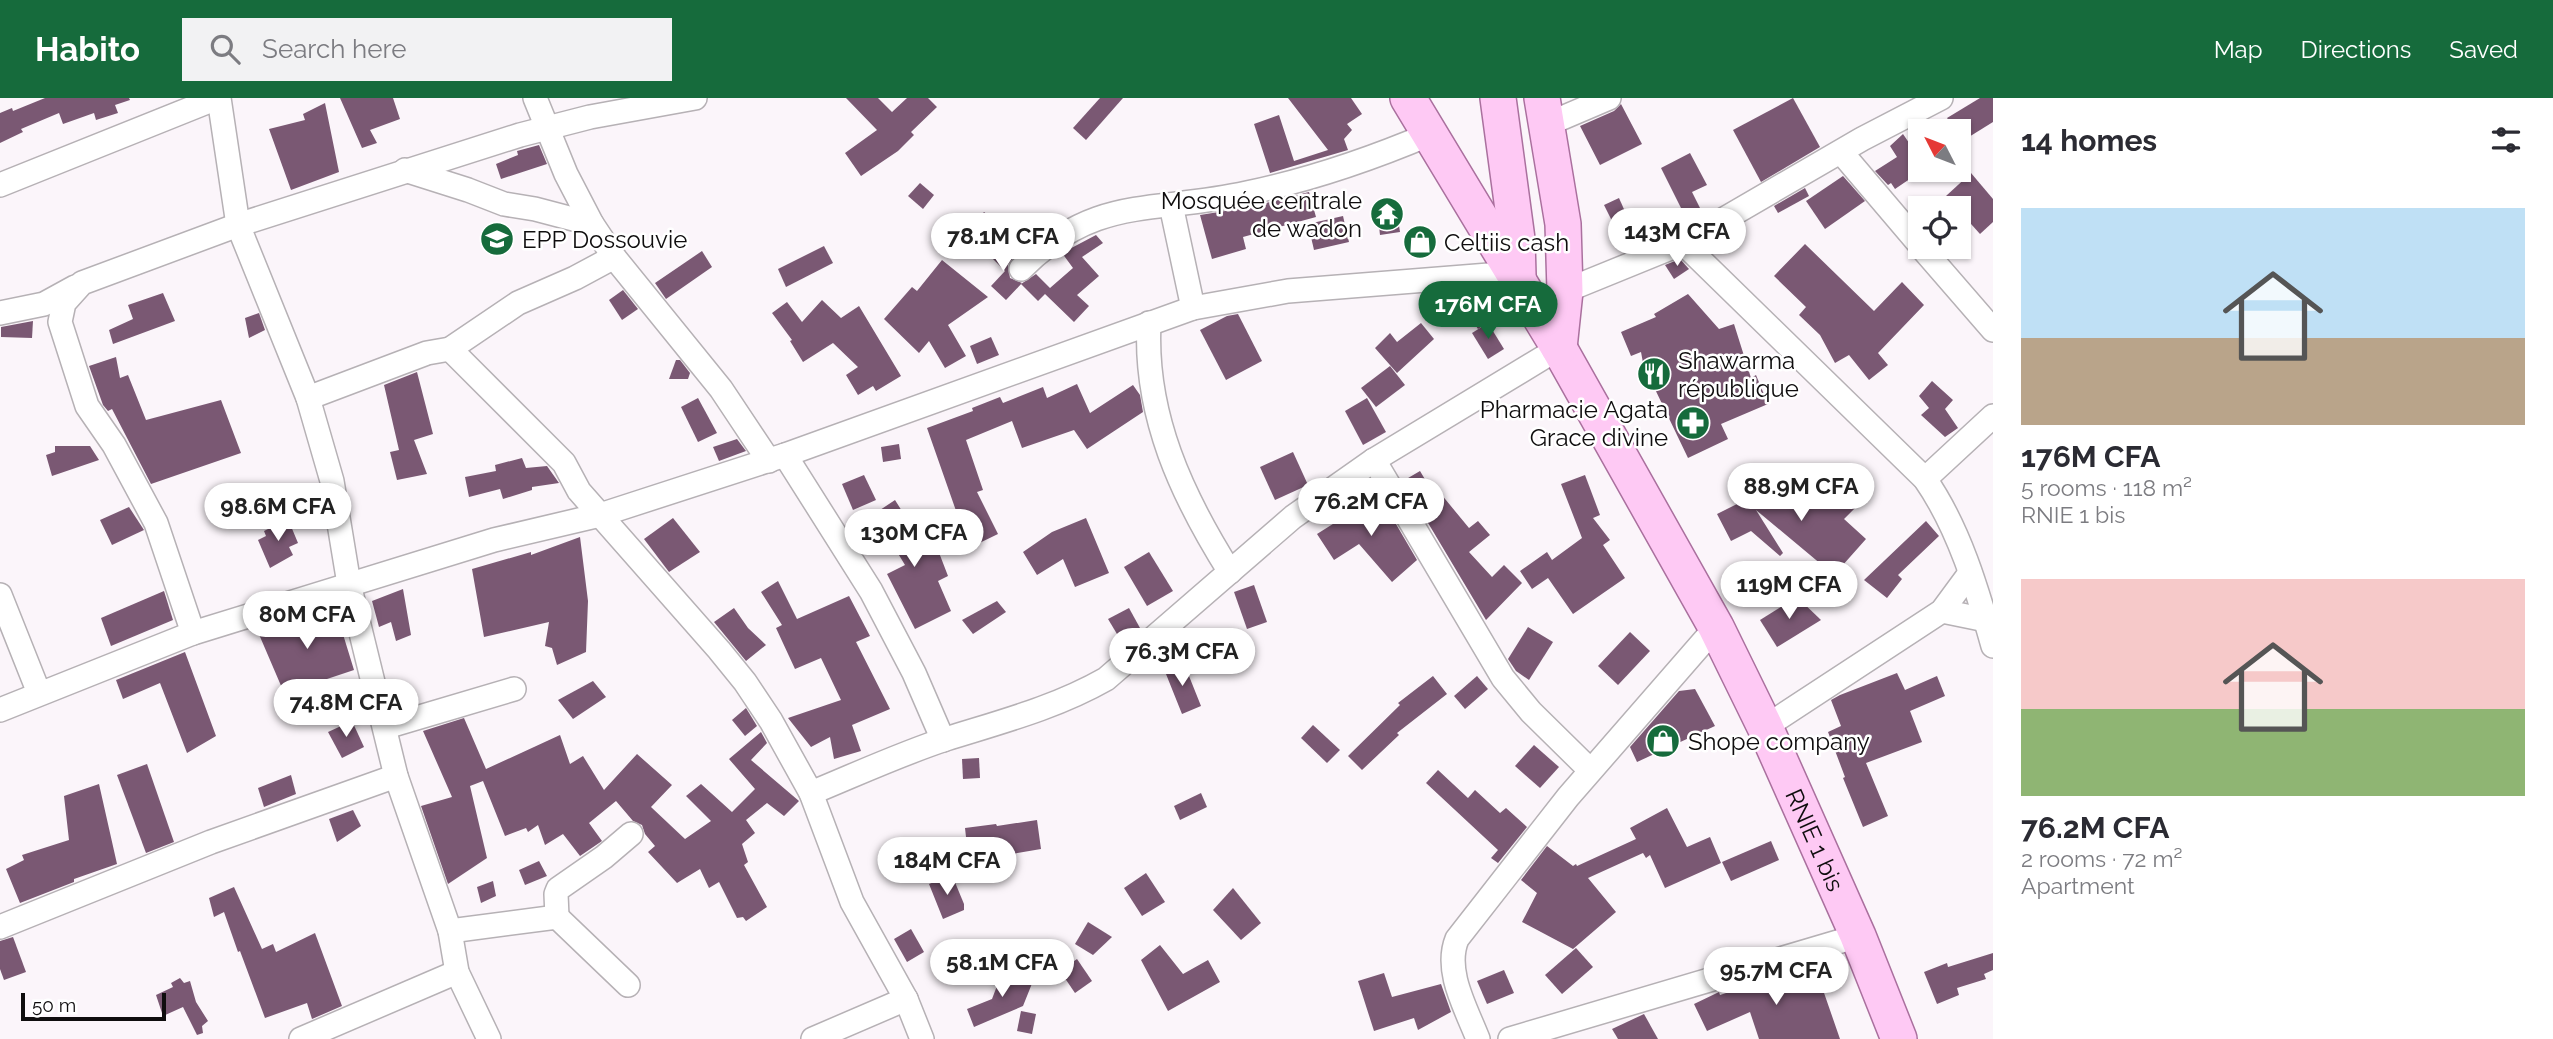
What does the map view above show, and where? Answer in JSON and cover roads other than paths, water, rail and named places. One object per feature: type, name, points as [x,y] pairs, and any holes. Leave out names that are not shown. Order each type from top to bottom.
[{"type":"main road","name":"RNIE 1 bis","points":[[1408,98],[1559,348],[1716,627],[1765,727],[1858,936],[1899,1039]]},
{"type":"main road","points":[[1498,98],[1517,239],[1516,276]]},
{"type":"main road","points":[[1545,111],[1563,224],[1565,291],[1559,348]]},
{"type":"street","points":[[0,186],[218,98],[238,225],[308,398],[338,507],[349,584],[396,776],[450,931],[457,972],[489,1039]]},
{"type":"street","points":[[535,98],[566,174],[592,224],[614,257],[777,458],[871,591],[914,673],[943,740]]},
{"type":"street","points":[[0,313],[44,304],[82,283],[238,225],[405,170],[546,127],[695,98]]},
{"type":"street","points":[[1545,111],[1609,98]]},
{"type":"street","points":[[1565,291],[1683,243],[1840,152],[1941,98]]},
{"type":"street","points":[[1020,269],[1057,237],[1101,215],[1126,209],[1244,194],[1293,182],[1363,160],[1430,134]]},
{"type":"street","points":[[1840,152],[1908,232]]},
{"type":"street","points":[[405,170],[504,204],[592,224]]},
{"type":"street","points":[[1171,205],[1193,308]]},
{"type":"street","points":[[1683,243],[1925,480],[1945,509],[1970,573],[1993,646]]},
{"type":"street","points":[[308,398],[427,353],[450,349],[518,303],[614,257]]},
{"type":"street","points":[[1931,259],[1993,330]]},
{"type":"street","points":[[0,710],[193,634],[494,540],[600,515],[777,458],[1193,308],[1288,291],[1516,276]]},
{"type":"street","points":[[82,283],[64,303],[60,322],[63,334],[88,405],[156,523],[193,634]]},
{"type":"street","points":[[1149,323],[1149,354],[1159,424],[1171,462],[1200,526],[1230,572]]},
{"type":"street","points":[[811,793],[943,740],[1028,715],[1084,692],[1106,679],[1293,517],[1374,460],[1559,348]]},
{"type":"street","points":[[450,349],[564,463],[579,491],[745,682],[788,749],[811,793],[852,902],[906,999],[922,1039]]},
{"type":"street","points":[[1925,480],[1993,416]]},
{"type":"street","points":[[1374,460],[1503,678],[1531,712],[1590,770]]},
{"type":"street","points":[[1765,727],[1941,611],[1970,573]]},
{"type":"street","points":[[0,595],[39,693]]},
{"type":"street","points":[[1941,611],[1986,620]]},
{"type":"street","points":[[1478,1039],[1454,974],[1451,958],[1457,939],[1590,770],[1716,627]]},
{"type":"street","points":[[386,727],[514,689]]},
{"type":"street","points":[[0,927],[211,842],[396,776]]},
{"type":"street","points":[[628,985],[557,917],[556,894],[558,889],[604,857],[631,834]]},
{"type":"street","points":[[450,931],[557,917]]},
{"type":"street","points":[[1510,1039],[1858,936]]},
{"type":"street","points":[[301,1039],[457,972]]},
{"type":"street","points":[[813,1039],[906,999]]},
{"type":"place","name":"Mosquée centrale de wadon","points":[[1387,214]]},
{"type":"place","name":"EPP Dossouvie","points":[[497,239]]},
{"type":"place","name":"Celtiis cash","points":[[1420,242]]},
{"type":"place","name":"Shawarma république","points":[[1654,374]]},
{"type":"place","name":"Pharmacie Agata Grace divine","points":[[1693,423]]},
{"type":"place","name":"Shope company","points":[[1663,741]]}]
